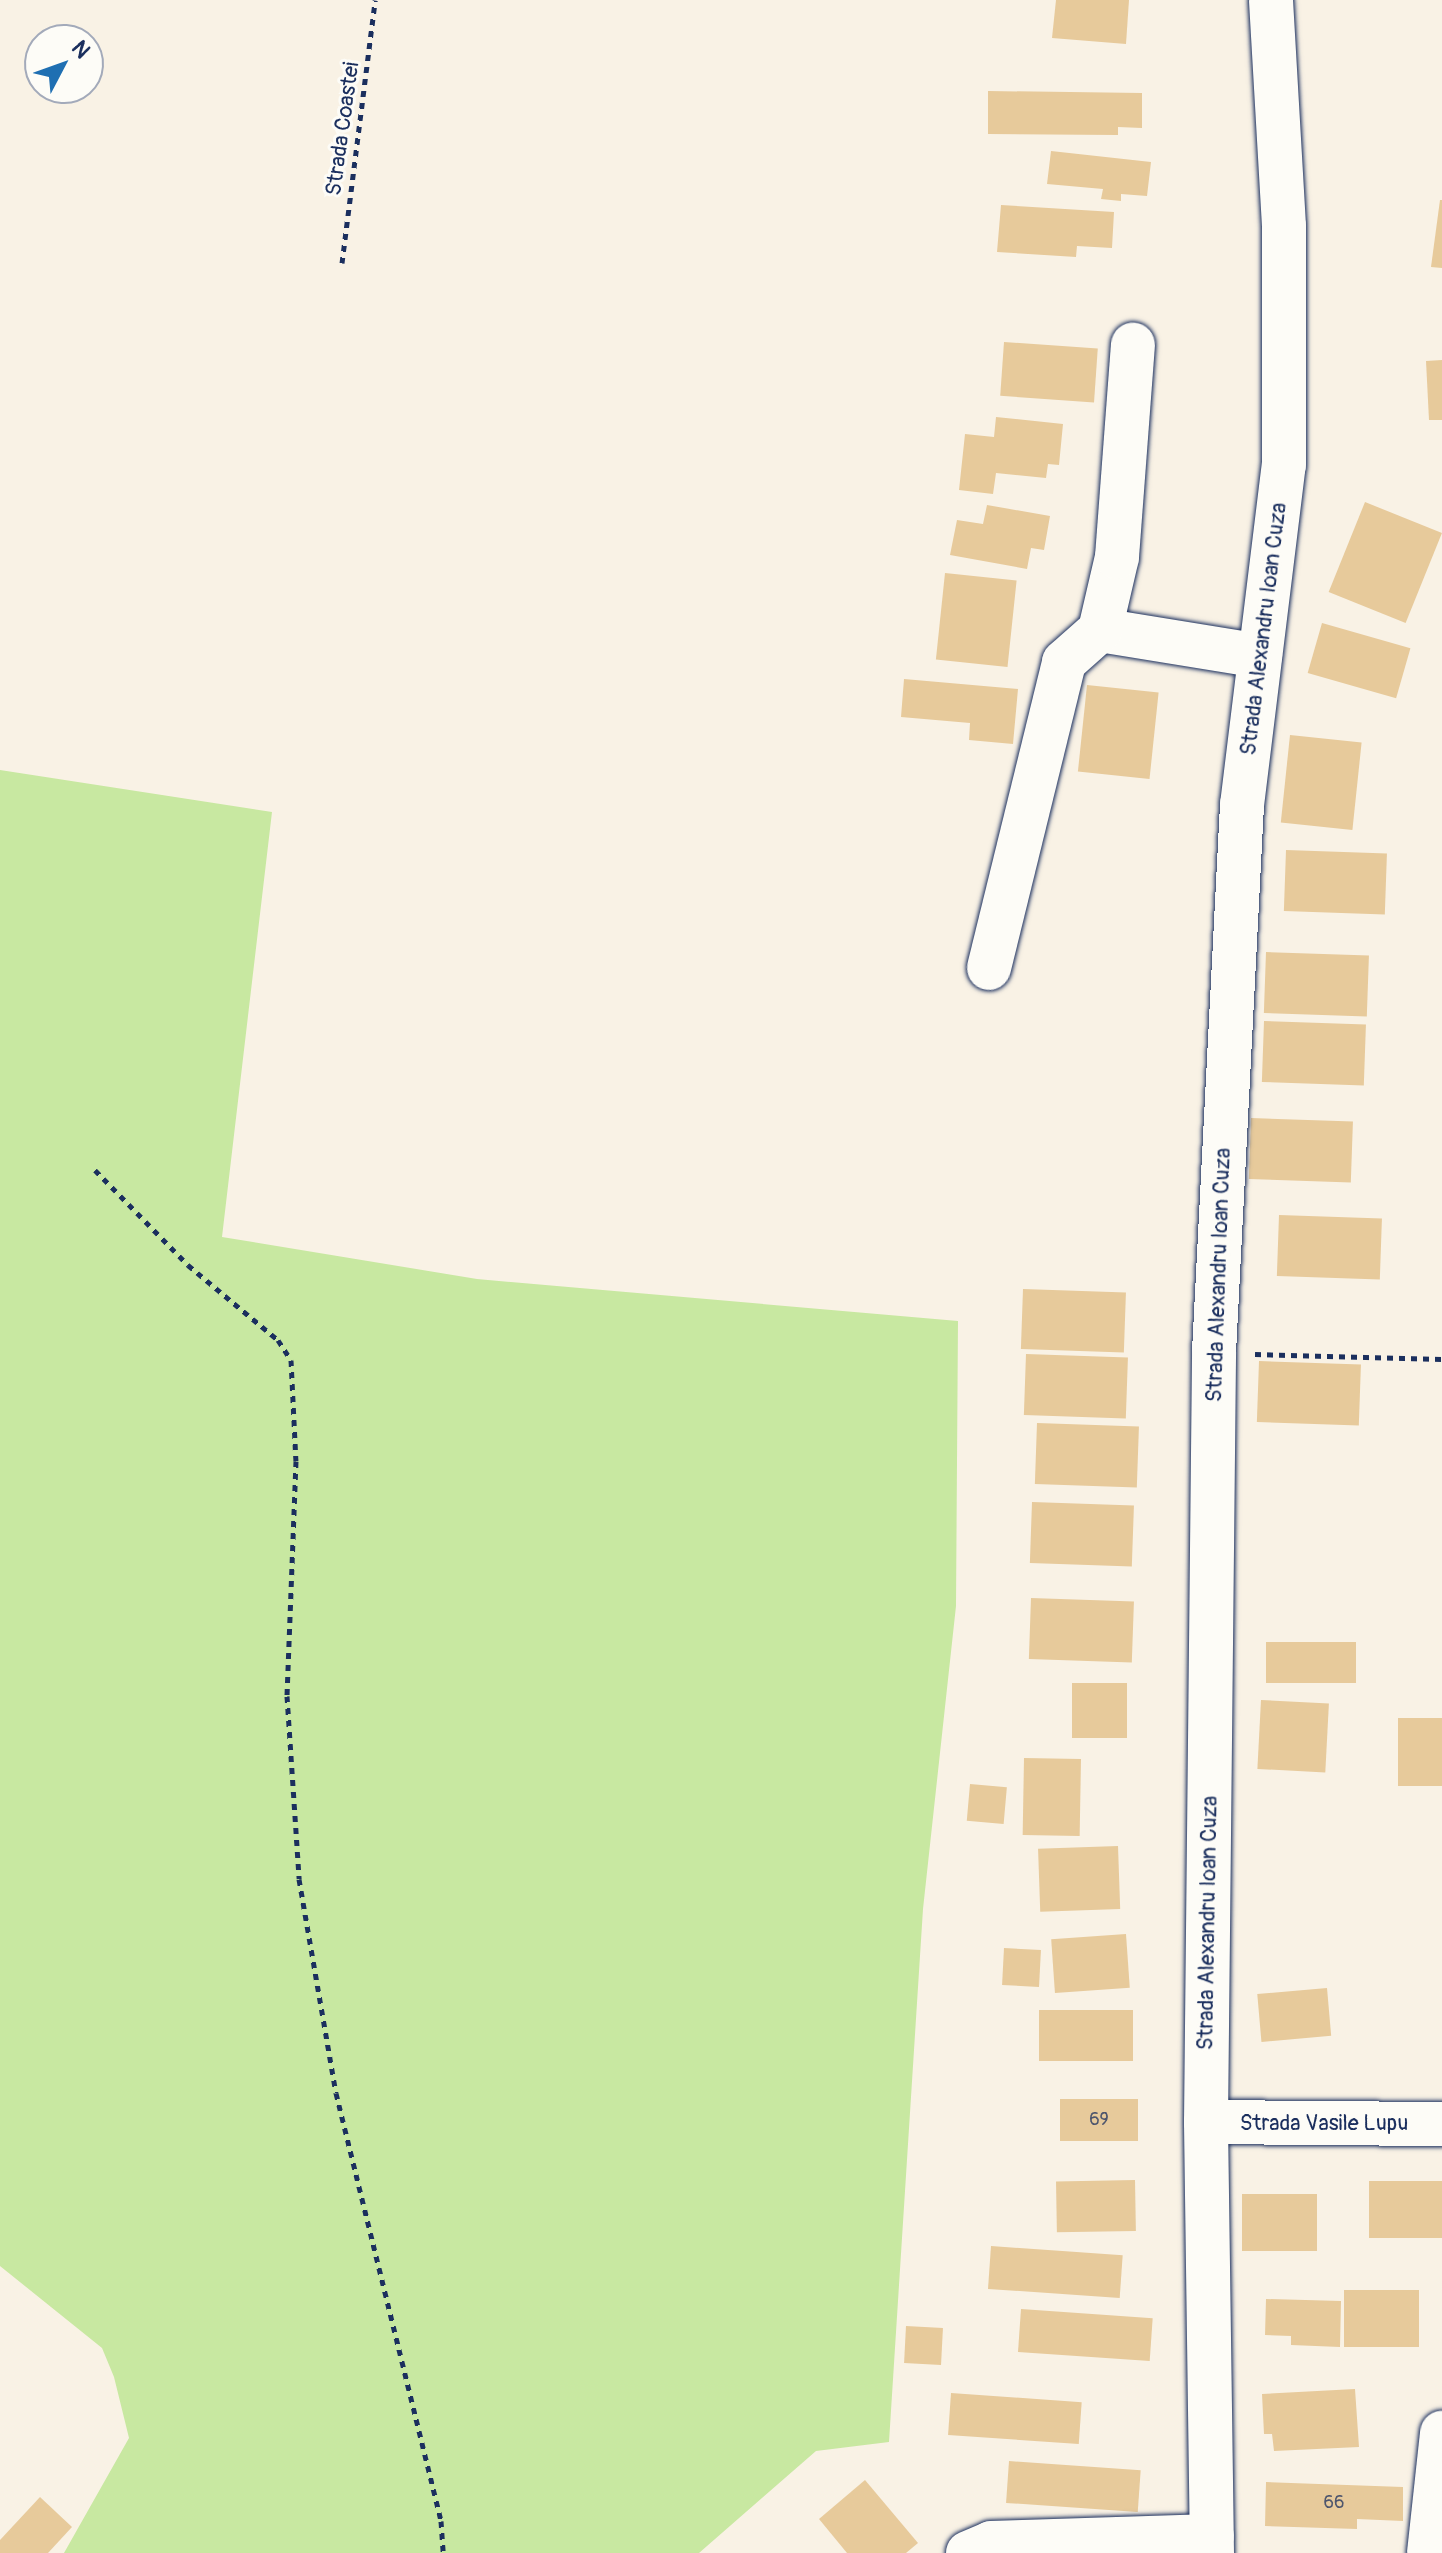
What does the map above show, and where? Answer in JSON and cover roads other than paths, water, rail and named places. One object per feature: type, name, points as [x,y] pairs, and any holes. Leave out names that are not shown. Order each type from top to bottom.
[{"type":"street","name":"Strada Alexandru Ioan Cuza","points":[[1212,2544],[1206,2122],[1214,1352],[1242,805],[1284,465],[1284,226],[1271,0]]},
{"type":"street","points":[[989,968],[1064,662],[1100,630],[1117,557],[1133,345]]},
{"type":"street","points":[[1100,630],[1260,656]]},
{"type":"street","name":"Strada Vasile Lupu","points":[[1206,2122],[1442,2124]]},
{"type":"street","points":[[1429,2553],[1442,2433]]},
{"type":"street","points":[[968,2553],[991,2543],[1212,2544]]}]
